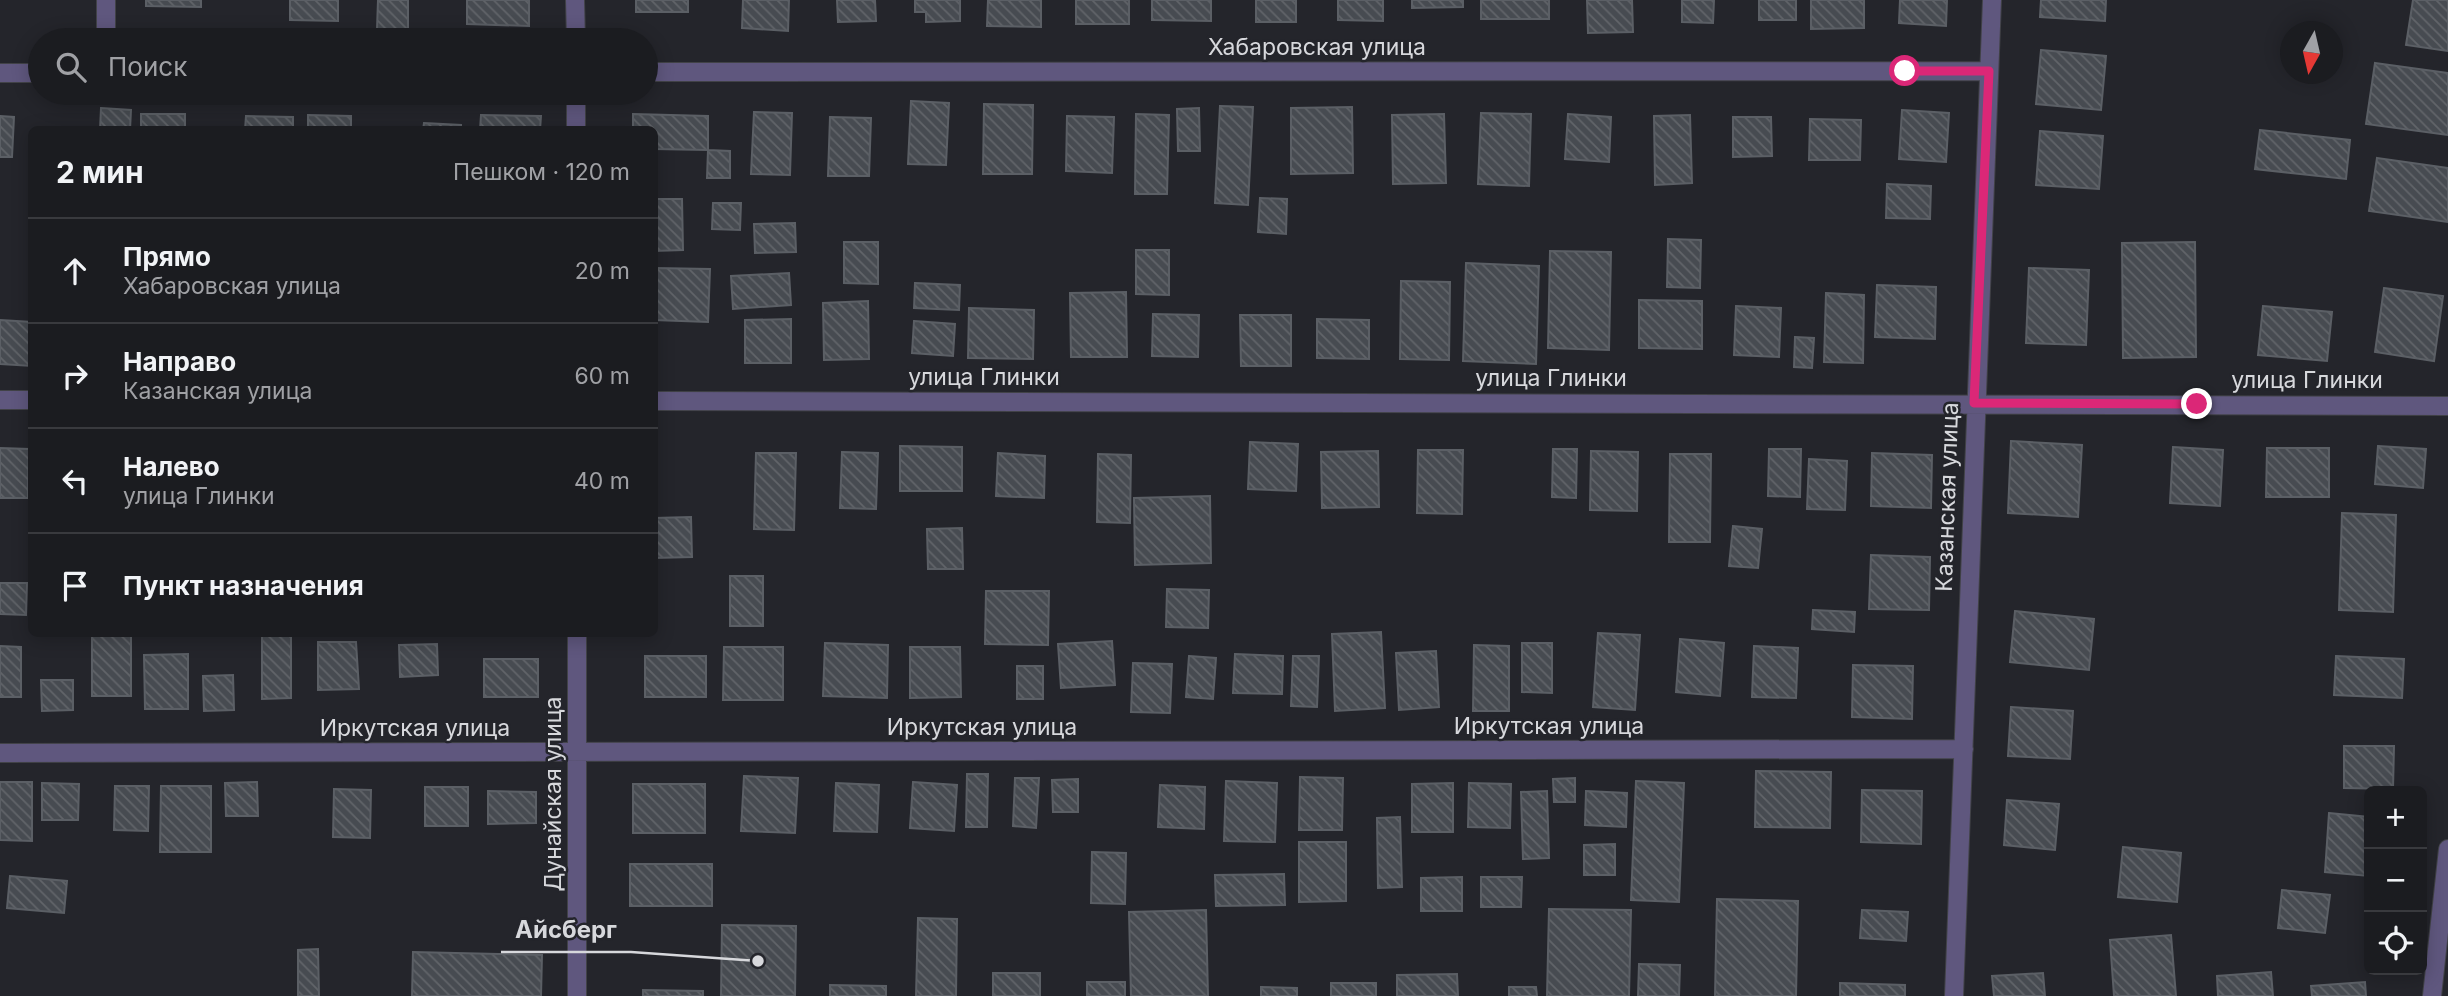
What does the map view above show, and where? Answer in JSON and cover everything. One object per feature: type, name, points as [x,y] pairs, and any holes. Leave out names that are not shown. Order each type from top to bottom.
[{"type":"street","points":[[106,0],[106,28]]},
{"type":"street","points":[[575,0],[576,28]]},
{"type":"street","name":"Казанская улица","points":[[1954,996],[1974,403],[1992,0]]},
{"type":"street","name":"Хабаровская улица","points":[[658,72],[1989,71]]},
{"type":"street","points":[[0,73],[28,73]]},
{"type":"street","points":[[576,105],[576,126]]},
{"type":"street","points":[[0,400],[28,400]]},
{"type":"street","name":"улица Глинки","points":[[658,401],[2448,405]]},
{"type":"street","name":"Дунайская улица","points":[[578,637],[578,996]]},
{"type":"street","name":"Иркутская улица","points":[[0,753],[1964,749]]},
{"type":"street","points":[[2432,996],[2448,849]]},
{"type":"building","points":[[146,0],[201,0],[201,7],[146,6]]},
{"type":"building","points":[[290,0],[338,0],[338,21],[290,20]]},
{"type":"building","points":[[378,0],[408,0],[408,28],[377,28]]},
{"type":"building","points":[[467,0],[529,0],[529,26],[467,24]]},
{"type":"building","points":[[636,0],[688,0],[688,12],[636,12]]},
{"type":"building","points":[[743,0],[789,0],[788,31],[742,28]]},
{"type":"building","points":[[837,0],[875,0],[876,21],[838,22]]},
{"type":"building","points":[[915,0],[960,0],[960,21],[926,22],[926,12],[915,12]]},
{"type":"building","points":[[988,0],[1041,0],[1041,27],[987,26]]},
{"type":"building","points":[[1076,0],[1129,0],[1129,24],[1076,24]]},
{"type":"building","points":[[1152,0],[1211,0],[1211,21],[1152,20]]},
{"type":"building","points":[[1256,0],[1296,0],[1296,22],[1256,22]]},
{"type":"building","points":[[1338,0],[1383,0],[1383,21],[1338,20]]},
{"type":"building","points":[[1412,0],[1463,0],[1463,7],[1412,8]]},
{"type":"building","points":[[1481,0],[1549,0],[1549,19],[1481,19]]},
{"type":"building","points":[[1587,0],[1632,0],[1633,32],[1588,33]]},
{"type":"building","points":[[1682,0],[1714,0],[1713,23],[1682,22]]},
{"type":"building","points":[[1759,0],[1796,0],[1796,20],[1759,20]]},
{"type":"building","points":[[1811,0],[1864,0],[1864,28],[1811,29]]},
{"type":"building","points":[[1900,0],[1947,0],[1946,26],[1899,23]]},
{"type":"building","points":[[2041,0],[2106,0],[2105,21],[2040,17]]},
{"type":"building","points":[[2413,0],[2448,0],[2448,51],[2406,45]]},
{"type":"building","points":[[2041,50],[2106,56],[2101,110],[2036,104]]},
{"type":"building","points":[[2375,63],[2448,73],[2448,135],[2366,124]]},
{"type":"building","points":[[911,101],[949,103],[946,165],[908,164]]},
{"type":"building","points":[[984,104],[1033,105],[1032,174],[983,174]]},
{"type":"building","points":[[1220,106],[1253,107],[1248,205],[1215,203]]},
{"type":"building","points":[[1352,107],[1353,173],[1291,174],[1291,108]]},
{"type":"building","points":[[101,108],[131,110],[130,126],[100,126]]},
{"type":"building","points":[[1199,108],[1200,151],[1178,151],[1177,109]]},
{"type":"building","points":[[1902,110],[1949,113],[1946,162],[1899,159]]},
{"type":"building","points":[[754,112],[792,113],[790,175],[751,174]]},
{"type":"building","points":[[1481,113],[1531,114],[1529,186],[1478,184]]},
{"type":"building","points":[[141,114],[185,114],[185,126],[141,126]]},
{"type":"building","points":[[633,114],[708,116],[708,150],[658,149],[658,126],[633,126]]},
{"type":"building","points":[[1136,114],[1169,115],[1167,194],[1135,194]]},
{"type":"building","points":[[1444,114],[1446,183],[1393,184],[1392,115]]},
{"type":"building","points":[[1568,114],[1611,117],[1609,162],[1565,159]]},
{"type":"building","points":[[308,115],[351,116],[351,126],[308,126]]},
{"type":"building","points":[[481,115],[541,116],[540,126],[480,126]]},
{"type":"building","points":[[1690,115],[1692,183],[1655,185],[1654,116]]},
{"type":"building","points":[[0,116],[14,117],[12,157],[0,157]]},
{"type":"building","points":[[246,116],[293,117],[293,126],[245,126]]},
{"type":"building","points":[[1067,116],[1114,117],[1112,173],[1066,171]]},
{"type":"building","points":[[830,117],[871,118],[869,176],[828,176]]},
{"type":"building","points":[[1733,117],[1771,117],[1772,156],[1733,157]]},
{"type":"building","points":[[1810,119],[1861,120],[1860,160],[1809,160]]},
{"type":"building","points":[[424,123],[461,125],[461,126],[424,126]]},
{"type":"building","points":[[2260,130],[2350,140],[2346,179],[2255,169]]},
{"type":"building","points":[[2040,131],[2103,136],[2099,189],[2036,185]]},
{"type":"building","points":[[708,150],[730,151],[730,178],[707,178]]},
{"type":"building","points":[[2377,158],[2448,168],[2448,222],[2369,211]]},
{"type":"building","points":[[1887,184],[1931,186],[1930,219],[1886,218]]},
{"type":"building","points":[[1260,198],[1287,199],[1286,234],[1258,232]]},
{"type":"building","points":[[658,199],[682,199],[683,250],[658,251]]},
{"type":"building","points":[[713,203],[741,203],[740,230],[712,229]]},
{"type":"building","points":[[795,223],[796,252],[755,253],[754,224]]},
{"type":"building","points":[[1668,239],[1701,240],[1700,288],[1667,287]]},
{"type":"building","points":[[844,242],[878,242],[878,284],[844,283]]},
{"type":"building","points":[[2195,242],[2196,357],[2123,358],[2122,243]]},
{"type":"building","points":[[1136,250],[1169,250],[1169,295],[1136,294]]},
{"type":"building","points":[[1550,251],[1611,252],[1609,350],[1548,348]]},
{"type":"building","points":[[1466,263],[1539,266],[1536,364],[1463,361]]},
{"type":"building","points":[[658,268],[710,269],[708,322],[658,320]]},
{"type":"building","points":[[2029,268],[2089,270],[2086,345],[2026,343]]},
{"type":"building","points":[[789,273],[791,305],[733,309],[731,276]]},
{"type":"building","points":[[1401,281],[1450,282],[1449,360],[1400,359]]},
{"type":"building","points":[[915,283],[960,285],[959,310],[914,308]]},
{"type":"building","points":[[1877,285],[1936,287],[1935,339],[1875,337]]},
{"type":"building","points":[[2384,288],[2443,296],[2434,361],[2375,352]]},
{"type":"building","points":[[1126,292],[1127,357],[1071,357],[1070,293]]},
{"type":"building","points":[[1826,293],[1864,295],[1863,363],[1824,362]]},
{"type":"building","points":[[1639,300],[1702,301],[1702,349],[1639,348]]},
{"type":"building","points":[[868,301],[869,359],[824,360],[823,303]]},
{"type":"building","points":[[1736,306],[1781,308],[1779,357],[1734,355]]},
{"type":"building","points":[[2263,306],[2332,312],[2327,361],[2258,355]]},
{"type":"building","points":[[969,308],[1034,310],[1033,359],[968,358]]},
{"type":"building","points":[[1153,314],[1199,315],[1198,357],[1152,356]]},
{"type":"building","points":[[1240,315],[1291,315],[1291,366],[1241,366]]},
{"type":"building","points":[[791,319],[791,363],[745,363],[745,320]]},
{"type":"building","points":[[1317,319],[1369,320],[1369,359],[1317,358]]},
{"type":"building","points":[[0,320],[28,322],[28,366],[0,364]]},
{"type":"building","points":[[914,321],[955,324],[953,356],[912,353]]},
{"type":"building","points":[[1795,337],[1814,338],[1812,368],[1794,367]]},
{"type":"building","points":[[2011,441],[2082,445],[2078,517],[2008,513]]},
{"type":"building","points":[[1250,442],[1298,444],[1296,491],[1248,489]]},
{"type":"building","points":[[900,446],[962,447],[962,491],[900,491]]},
{"type":"building","points":[[2378,446],[2426,449],[2423,488],[2375,484]]},
{"type":"building","points":[[2173,447],[2223,450],[2220,506],[2170,503]]},
{"type":"building","points":[[0,448],[28,449],[28,498],[0,498]]},
{"type":"building","points":[[2267,448],[2329,448],[2329,497],[2266,497]]},
{"type":"building","points":[[1553,449],[1577,449],[1576,498],[1552,497]]},
{"type":"building","points":[[1769,449],[1801,449],[1800,497],[1768,496]]},
{"type":"building","points":[[1418,450],[1463,450],[1462,514],[1417,513]]},
{"type":"building","points":[[1378,451],[1379,507],[1322,508],[1321,452]]},
{"type":"building","points":[[1591,451],[1638,452],[1637,511],[1590,510]]},
{"type":"building","points":[[842,452],[878,453],[876,509],[840,508]]},
{"type":"building","points":[[756,453],[796,453],[794,530],[754,529]]},
{"type":"building","points":[[998,453],[1045,456],[1044,498],[996,496]]},
{"type":"building","points":[[1872,453],[1932,455],[1931,508],[1871,506]]},
{"type":"building","points":[[1098,454],[1131,455],[1130,523],[1097,522]]},
{"type":"building","points":[[1670,454],[1711,454],[1710,542],[1669,542]]},
{"type":"building","points":[[1809,459],[1847,461],[1845,510],[1807,509]]},
{"type":"building","points":[[1210,496],[1211,563],[1135,565],[1134,498]]},
{"type":"building","points":[[2342,513],[2396,515],[2393,612],[2339,610]]},
{"type":"building","points":[[691,517],[692,557],[658,558],[658,518]]},
{"type":"building","points":[[1733,526],[1762,529],[1758,568],[1729,566]]},
{"type":"building","points":[[962,528],[963,569],[928,569],[927,529]]},
{"type":"building","points":[[1871,555],[1930,557],[1929,610],[1869,609]]},
{"type":"building","points":[[730,576],[763,576],[763,626],[730,626]]},
{"type":"building","points":[[0,583],[27,583],[26,615],[0,614]]},
{"type":"building","points":[[1167,589],[1209,590],[1208,628],[1166,627]]},
{"type":"building","points":[[986,591],[1049,591],[1048,645],[985,644]]},
{"type":"building","points":[[1813,610],[1855,612],[1854,632],[1812,629]]},
{"type":"building","points":[[2015,611],[2094,619],[2089,670],[2010,662]]},
{"type":"building","points":[[1381,632],[1385,708],[1335,711],[1332,634]]},
{"type":"building","points":[[1598,633],[1640,635],[1635,710],[1593,707]]},
{"type":"building","points":[[92,637],[131,637],[131,696],[92,696]]},
{"type":"building","points":[[262,637],[291,637],[291,698],[262,699]]},
{"type":"building","points":[[1680,639],[1724,643],[1720,696],[1676,692]]},
{"type":"building","points":[[1112,641],[1115,685],[1061,688],[1058,644]]},
{"type":"building","points":[[318,642],[356,642],[359,689],[318,690]]},
{"type":"building","points":[[825,643],[888,645],[887,698],[823,696]]},
{"type":"building","points":[[1522,643],[1552,643],[1552,693],[1522,692]]},
{"type":"building","points":[[437,644],[438,675],[400,677],[399,645]]},
{"type":"building","points":[[1474,645],[1509,646],[1509,711],[1473,711]]},
{"type":"building","points":[[0,646],[21,647],[21,697],[0,697]]},
{"type":"building","points":[[1754,646],[1798,648],[1796,698],[1752,697]]},
{"type":"building","points":[[724,647],[783,647],[783,700],[723,700]]},
{"type":"building","points":[[910,647],[960,647],[961,697],[910,698]]},
{"type":"building","points":[[1436,651],[1439,707],[1399,710],[1396,653]]},
{"type":"building","points":[[188,654],[188,709],[145,709],[144,655]]},
{"type":"building","points":[[1235,654],[1283,656],[1282,694],[1233,693]]},
{"type":"building","points":[[645,656],[706,656],[706,697],[645,697]]},
{"type":"building","points":[[1189,656],[1216,658],[1213,699],[1186,697]]},
{"type":"building","points":[[1293,656],[1319,656],[1317,707],[1291,706]]},
{"type":"building","points":[[2336,656],[2404,659],[2402,698],[2334,695]]},
{"type":"building","points":[[484,659],[538,659],[538,697],[484,697]]},
{"type":"building","points":[[1133,663],[1172,664],[1170,713],[1131,712]]},
{"type":"building","points":[[1853,665],[1913,666],[1912,719],[1852,717]]},
{"type":"building","points":[[1017,666],[1043,666],[1043,699],[1017,699]]},
{"type":"building","points":[[233,675],[234,710],[204,711],[203,676]]},
{"type":"building","points":[[41,680],[73,680],[73,710],[42,711]]},
{"type":"building","points":[[2011,707],[2073,711],[2070,759],[2008,756]]},
{"type":"building","points":[[2344,746],[2394,746],[2393,786],[2344,788]]},
{"type":"building","points":[[1756,771],[1831,772],[1830,828],[1755,827]]},
{"type":"building","points":[[967,774],[988,774],[987,827],[966,827]]},
{"type":"building","points":[[744,776],[798,778],[795,833],[741,831]]},
{"type":"building","points":[[1300,777],[1343,778],[1342,830],[1299,830]]},
{"type":"building","points":[[1015,778],[1039,778],[1036,828],[1013,826]]},
{"type":"building","points":[[1575,778],[1575,802],[1554,802],[1553,779]]},
{"type":"building","points":[[1078,779],[1078,812],[1053,812],[1052,780]]},
{"type":"building","points":[[1226,781],[1277,783],[1275,842],[1224,841]]},
{"type":"building","points":[[1636,781],[1684,783],[1679,902],[1631,900]]},
{"type":"building","points":[[0,782],[32,782],[32,841],[0,840]]},
{"type":"building","points":[[257,782],[258,816],[226,816],[225,783]]},
{"type":"building","points":[[913,782],[957,785],[954,831],[910,828]]},
{"type":"building","points":[[42,783],[79,784],[78,820],[42,820]]},
{"type":"building","points":[[836,783],[879,785],[877,832],[834,831]]},
{"type":"building","points":[[1453,783],[1453,832],[1412,832],[1412,784]]},
{"type":"building","points":[[1469,783],[1511,784],[1510,828],[1468,827]]},
{"type":"building","points":[[633,784],[705,784],[705,833],[633,833]]},
{"type":"building","points":[[1160,785],[1205,787],[1204,829],[1158,827]]},
{"type":"building","points":[[115,786],[149,786],[148,831],[114,830]]},
{"type":"building","points":[[161,786],[211,786],[211,852],[160,852]]},
{"type":"building","points":[[425,787],[468,787],[468,826],[425,826]]},
{"type":"building","points":[[334,789],[371,790],[370,838],[333,837]]},
{"type":"building","points":[[1862,790],[1922,791],[1921,844],[1861,842]]},
{"type":"building","points":[[488,791],[536,792],[536,823],[488,824]]},
{"type":"building","points":[[1547,791],[1549,858],[1523,859],[1521,792]]},
{"type":"building","points":[[1586,791],[1627,793],[1626,827],[1585,825]]},
{"type":"building","points":[[2007,800],[2059,804],[2055,850],[2004,845]]},
{"type":"building","points":[[2329,813],[2364,816],[2364,876],[2325,872]]},
{"type":"building","points":[[1400,817],[1402,887],[1378,888],[1377,818]]},
{"type":"building","points":[[1299,842],[1346,842],[1346,901],[1299,902]]},
{"type":"building","points":[[1615,844],[1615,875],[1584,875],[1584,845]]},
{"type":"building","points":[[2123,847],[2181,853],[2177,902],[2118,897]]},
{"type":"building","points":[[1092,852],[1126,853],[1125,904],[1091,903]]},
{"type":"building","points":[[630,864],[712,864],[712,906],[630,906]]},
{"type":"building","points":[[1284,874],[1285,905],[1216,906],[1215,875]]},
{"type":"building","points":[[10,876],[67,881],[64,913],[7,908]]},
{"type":"building","points":[[1462,877],[1462,911],[1421,911],[1421,878]]},
{"type":"building","points":[[1481,877],[1522,877],[1521,907],[1481,907]]},
{"type":"building","points":[[2282,890],[2330,895],[2325,933],[2278,928]]},
{"type":"building","points":[[1717,899],[1798,901],[1796,996],[1715,996]]},
{"type":"building","points":[[1549,909],[1631,910],[1629,996],[1547,996]]},
{"type":"building","points":[[1206,910],[1208,996],[1131,996],[1129,912]]},
{"type":"building","points":[[1862,910],[1908,912],[1906,941],[1860,938]]},
{"type":"building","points":[[918,918],[957,919],[956,996],[916,996]]},
{"type":"building","points":[[722,925],[796,926],[795,996],[721,996]]},
{"type":"building","points":[[2171,935],[2176,996],[2114,996],[2110,940]]},
{"type":"building","points":[[318,949],[319,996],[298,996],[298,950]]},
{"type":"building","points":[[413,952],[542,955],[541,996],[412,996]]},
{"type":"building","points":[[1639,964],[1680,965],[1679,996],[1638,996]]},
{"type":"building","points":[[2271,972],[2273,996],[2218,996],[2217,976]]},
{"type":"building","points":[[993,973],[1040,973],[1040,996],[993,996]]},
{"type":"building","points":[[2043,973],[2045,996],[1994,996],[1992,976]]},
{"type":"building","points":[[1457,974],[1458,996],[1397,996],[1397,975]]},
{"type":"building","points":[[1087,982],[1125,982],[1125,996],[1087,996]]},
{"type":"building","points":[[2365,982],[2366,996],[2312,996],[2311,986]]},
{"type":"building","points":[[1331,983],[1376,983],[1376,996],[1331,996]]},
{"type":"building","points":[[1840,983],[1905,985],[1905,996],[1840,996]]},
{"type":"building","points":[[830,985],[886,986],[886,996],[830,996]]},
{"type":"building","points":[[1261,987],[1297,988],[1297,996],[1261,996]]},
{"type":"building","points":[[1509,987],[1536,987],[1537,996],[1509,996]]},
{"type":"building","points":[[643,990],[703,991],[703,996],[643,996]]},
{"type":"place","name":"Айсберг","points":[[758,961]]},
{"type":"route","points":[[1905,71],[1989,71],[1974,403],[2197,404]]}]
